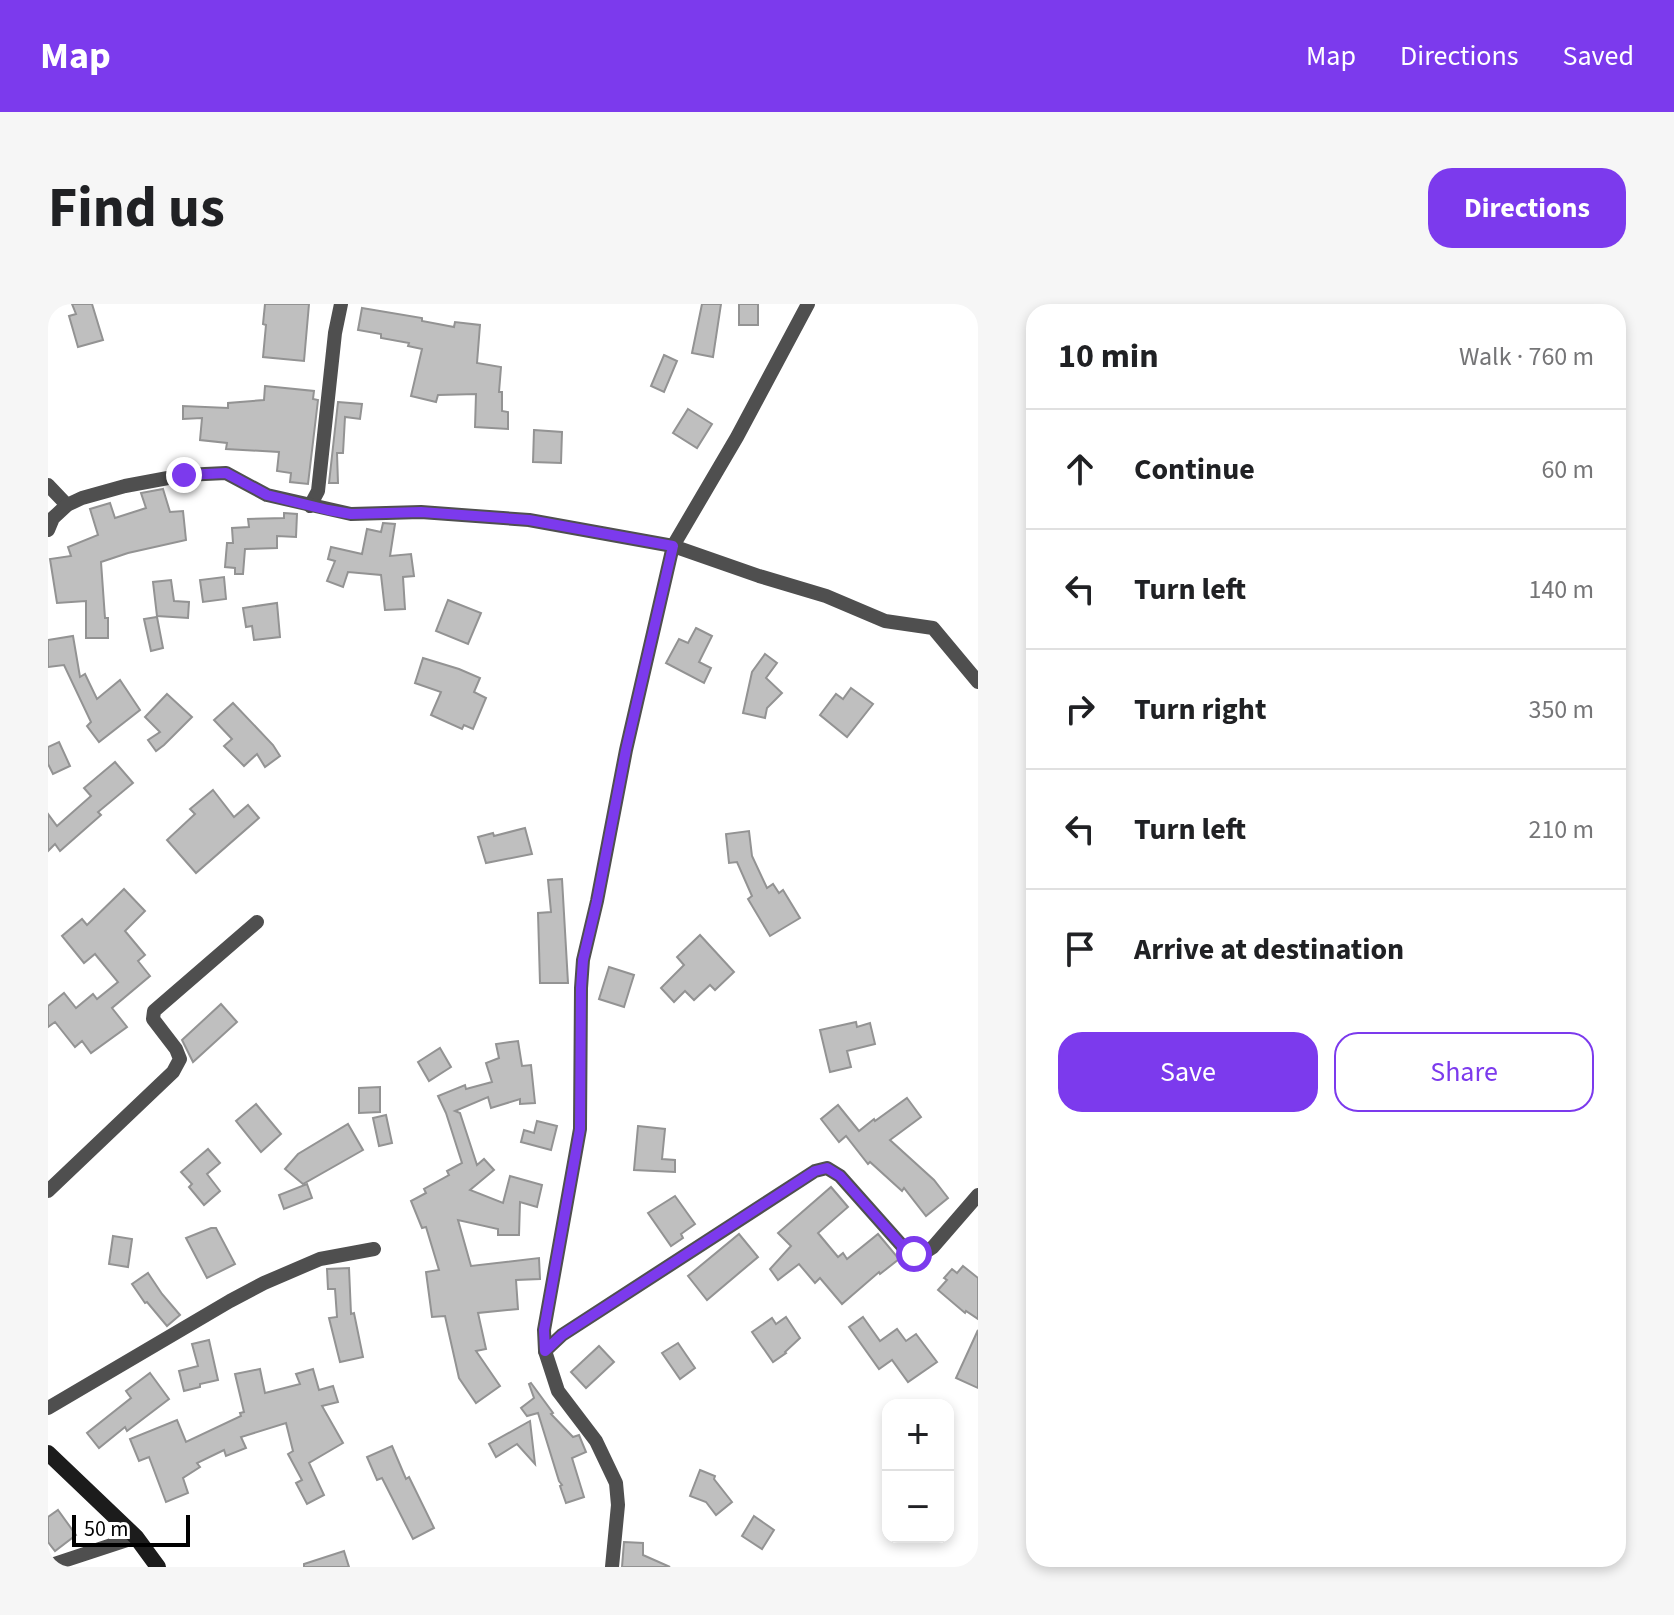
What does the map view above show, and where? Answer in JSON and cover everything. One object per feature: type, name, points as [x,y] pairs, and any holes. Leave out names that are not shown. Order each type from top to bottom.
[{"type":"main road","points":[[48,1453],[136,1537],[158,1567]]},
{"type":"street","points":[[310,506],[318,491],[335,333],[341,304]]},
{"type":"street","points":[[612,1567],[618,1505],[613,1474],[596,1441],[558,1391],[545,1351],[544,1330],[580,1129],[583,960],[626,750],[673,546],[737,437],[808,304]]},
{"type":"street","points":[[48,530],[53,518],[67,505],[82,498],[184,475],[226,473],[267,495],[351,514],[421,512],[529,520],[673,546],[826,596],[885,621],[933,628],[978,682]]},
{"type":"street","points":[[48,485],[67,505]]},
{"type":"street","points":[[48,1191],[173,1072],[180,1059],[153,1019],[154,1011],[257,922]]},
{"type":"street","points":[[545,1351],[562,1335],[815,1171],[827,1168],[840,1176],[904,1248],[914,1254],[924,1253],[933,1247],[978,1195]]},
{"type":"street","points":[[48,1408],[264,1283],[320,1259],[374,1249]]},
{"type":"street","points":[[48,1566],[136,1537]]},
{"type":"building","points":[[72,304],[92,304],[103,340],[78,347],[69,316],[76,314]]},
{"type":"building","points":[[265,304],[309,304],[304,361],[263,357]]},
{"type":"building","points":[[702,304],[721,304],[713,357],[692,353]]},
{"type":"building","points":[[739,304],[758,304],[758,325],[739,325]]},
{"type":"building","points":[[362,308],[454,327],[455,322],[480,325],[477,363],[501,367],[499,392],[502,392],[502,411],[508,412],[508,429],[475,427],[476,394],[438,395],[436,402],[411,396],[422,349],[408,346],[409,343],[381,338],[381,334],[358,330]]},
{"type":"building","points":[[664,355],[677,361],[664,392],[651,386]]},
{"type":"building","points":[[265,386],[314,391],[313,399],[318,400],[308,484],[290,482],[291,473],[277,471],[279,452],[226,449],[227,443],[200,440],[202,418],[183,419],[183,406],[228,408],[228,403],[264,400]]},
{"type":"building","points":[[338,402],[362,404],[360,419],[345,417],[343,453],[337,453],[338,483],[329,483]]},
{"type":"building","points":[[688,409],[712,424],[697,448],[673,433]]},
{"type":"building","points":[[534,430],[562,432],[561,463],[533,462]]},
{"type":"building","points":[[163,489],[170,512],[183,511],[186,540],[101,562],[108,638],[86,638],[86,601],[57,603],[50,559],[71,556],[68,547],[98,535],[90,509],[110,503],[115,518],[146,508],[141,493]]},
{"type":"building","points":[[284,513],[297,514],[296,537],[277,536],[277,548],[245,549],[243,574],[235,574],[235,568],[225,567],[227,543],[233,543],[232,528],[249,527],[248,519],[284,518]]},
{"type":"building","points":[[383,523],[395,524],[390,556],[411,554],[414,576],[403,577],[405,609],[385,610],[381,575],[348,572],[343,587],[327,581],[335,561],[328,559],[331,547],[362,554],[367,529],[381,532]]},
{"type":"building","points":[[224,577],[226,599],[203,602],[200,580]]},
{"type":"building","points":[[171,580],[174,601],[189,602],[188,618],[157,616],[153,582]]},
{"type":"building","points":[[448,600],[481,613],[468,644],[436,631]]},
{"type":"building","points":[[277,603],[280,637],[254,640],[252,626],[246,627],[243,608]]},
{"type":"building","points":[[157,617],[163,648],[151,651],[144,619]]},
{"type":"building","points":[[696,628],[712,636],[699,662],[711,668],[704,683],[666,663],[679,639],[688,643]]},
{"type":"building","points":[[73,636],[80,677],[85,674],[97,699],[120,680],[140,710],[99,742],[87,726],[91,722],[64,665],[48,667],[48,640]]},
{"type":"building","points":[[765,654],[777,663],[766,678],[782,693],[767,708],[765,718],[743,713],[752,672]]},
{"type":"building","points":[[423,658],[480,678],[474,692],[486,698],[473,729],[464,725],[462,729],[431,715],[441,692],[415,683]]},
{"type":"building","points":[[851,688],[873,704],[847,737],[820,715],[836,694],[843,699]]},
{"type":"building","points":[[167,694],[192,717],[156,751],[148,740],[160,732],[145,717]]},
{"type":"building","points":[[233,703],[280,756],[265,767],[257,754],[244,766],[224,746],[232,739],[214,720]]},
{"type":"building","points":[[59,742],[70,766],[53,774],[48,764],[48,747]]},
{"type":"building","points":[[115,762],[133,783],[98,812],[101,815],[60,851],[55,844],[48,851],[48,814],[57,826],[91,796],[84,788]]},
{"type":"building","points":[[213,790],[234,817],[248,805],[259,818],[196,873],[167,840],[195,814],[190,809]]},
{"type":"building","points":[[525,828],[532,854],[486,863],[478,837]]},
{"type":"building","points":[[749,831],[752,856],[767,888],[773,884],[779,893],[783,890],[800,918],[770,936],[748,899],[752,896],[737,862],[729,863],[726,834]]},
{"type":"building","points":[[562,879],[568,983],[540,983],[538,913],[551,912],[548,880]]},
{"type":"building","points":[[124,889],[145,911],[125,931],[145,955],[138,961],[150,976],[112,1008],[127,1027],[91,1053],[82,1041],[75,1047],[55,1022],[48,1027],[48,1006],[64,993],[76,1008],[93,994],[97,999],[118,982],[95,954],[84,963],[62,936],[82,919],[87,925]]},
{"type":"building","points":[[700,935],[734,972],[715,990],[710,985],[694,1000],[685,991],[674,1002],[661,988],[684,965],[677,957]]},
{"type":"building","points":[[609,967],[634,975],[624,1007],[599,999]]},
{"type":"building","points":[[221,1004],[237,1022],[193,1062],[182,1040]]},
{"type":"building","points":[[856,1022],[857,1027],[870,1023],[875,1044],[847,1051],[851,1067],[830,1072],[820,1030]]},
{"type":"building","points":[[518,1041],[522,1066],[531,1065],[535,1103],[520,1104],[520,1099],[491,1108],[488,1097],[455,1111],[460,1113],[477,1165],[484,1159],[494,1170],[470,1190],[503,1203],[510,1176],[542,1185],[537,1207],[520,1202],[519,1235],[498,1235],[498,1229],[458,1220],[471,1266],[539,1258],[540,1279],[516,1280],[518,1309],[478,1313],[486,1349],[476,1351],[500,1386],[476,1403],[459,1378],[445,1316],[432,1317],[426,1272],[439,1270],[426,1227],[422,1228],[411,1201],[426,1193],[424,1189],[449,1175],[447,1171],[462,1163],[438,1096],[465,1085],[466,1089],[492,1082],[486,1063],[499,1058],[496,1044]]},
{"type":"building","points":[[440,1048],[451,1067],[429,1081],[418,1062]]},
{"type":"building","points":[[380,1087],[380,1112],[359,1113],[359,1088]]},
{"type":"building","points":[[907,1098],[921,1117],[890,1140],[934,1180],[948,1198],[926,1216],[904,1188],[902,1191],[870,1162],[868,1164],[846,1136],[839,1142],[821,1119],[838,1105],[859,1131]]},
{"type":"building","points":[[256,1104],[281,1134],[261,1152],[236,1121]]},
{"type":"building","points":[[386,1115],[392,1143],[379,1146],[373,1118]]},
{"type":"building","points":[[537,1121],[557,1126],[551,1150],[521,1142],[524,1130],[534,1133]]},
{"type":"building","points":[[348,1124],[363,1150],[303,1184],[285,1169],[298,1154]]},
{"type":"building","points":[[638,1126],[665,1129],[662,1159],[675,1160],[675,1172],[634,1170]]},
{"type":"building","points":[[208,1149],[220,1163],[207,1174],[220,1191],[204,1205],[181,1172]]},
{"type":"building","points":[[307,1184],[312,1198],[284,1209],[279,1195]]},
{"type":"building","points":[[831,1187],[848,1207],[818,1233],[838,1257],[843,1253],[847,1259],[878,1234],[899,1259],[842,1304],[820,1278],[815,1283],[799,1264],[778,1280],[770,1269],[791,1246],[778,1233]]},
{"type":"building","points":[[675,1196],[695,1224],[671,1246],[648,1213]]},
{"type":"building","points":[[216,1228],[235,1264],[207,1278],[186,1238]]},
{"type":"building","points":[[739,1234],[758,1257],[707,1300],[688,1276]]},
{"type":"building","points":[[113,1236],[132,1239],[128,1267],[109,1264]]},
{"type":"building","points":[[963,1266],[978,1278],[978,1319],[965,1313],[938,1290],[952,1269],[957,1273]]},
{"type":"building","points":[[349,1268],[351,1314],[354,1313],[363,1357],[340,1362],[329,1318],[337,1317],[335,1289],[328,1289],[327,1269]]},
{"type":"building","points":[[148,1273],[180,1315],[167,1326],[132,1284]]},
{"type":"building","points":[[786,1317],[800,1338],[773,1362],[752,1332],[772,1318],[776,1324]]},
{"type":"building","points":[[863,1317],[880,1341],[897,1329],[906,1341],[916,1334],[937,1362],[908,1382],[892,1360],[879,1369],[849,1327]]},
{"type":"building","points":[[978,1330],[978,1388],[956,1378]]},
{"type":"building","points":[[209,1340],[218,1380],[184,1391],[179,1371],[198,1366],[192,1344]]},
{"type":"building","points":[[678,1343],[695,1368],[680,1379],[662,1353]]},
{"type":"building","points":[[599,1346],[614,1362],[586,1388],[571,1372]]},
{"type":"building","points":[[260,1369],[265,1393],[300,1384],[296,1374],[313,1369],[319,1390],[333,1386],[338,1402],[322,1406],[343,1443],[309,1463],[324,1495],[307,1504],[296,1483],[302,1480],[288,1454],[293,1451],[286,1423],[241,1437],[246,1448],[226,1456],[224,1450],[197,1463],[200,1467],[183,1478],[188,1493],[166,1502],[149,1457],[139,1461],[130,1439],[177,1420],[186,1442],[241,1416],[240,1413],[244,1412],[235,1374]]},
{"type":"building","points":[[150,1373],[169,1399],[99,1448],[87,1433],[131,1398],[126,1391]]},
{"type":"building","points":[[531,1383],[551,1414],[573,1437],[579,1435],[586,1452],[572,1458],[584,1497],[566,1503],[538,1413],[527,1416],[521,1408],[534,1398]]},
{"type":"building","points":[[530,1421],[535,1464],[517,1444],[496,1457],[489,1444]]},
{"type":"building","points":[[392,1446],[406,1479],[409,1477],[434,1528],[413,1539],[382,1478],[377,1480],[367,1457]]},
{"type":"building","points":[[700,1470],[715,1476],[714,1479],[732,1502],[716,1515],[706,1502],[690,1496]]},
{"type":"building","points":[[58,1510],[76,1535],[55,1551],[48,1542],[48,1517]]},
{"type":"building","points":[[754,1516],[774,1530],[762,1549],[742,1536]]},
{"type":"building","points":[[624,1542],[643,1543],[643,1555],[670,1567],[622,1567]]},
{"type":"building","points":[[344,1551],[349,1567],[304,1567],[304,1564]]},
{"type":"route","points":[[184,475],[226,473],[267,495],[351,514],[421,512],[529,520],[673,546],[626,750],[583,960],[580,1129],[544,1330],[545,1351],[562,1335],[815,1171],[827,1168],[840,1176],[904,1248],[914,1254]]}]
